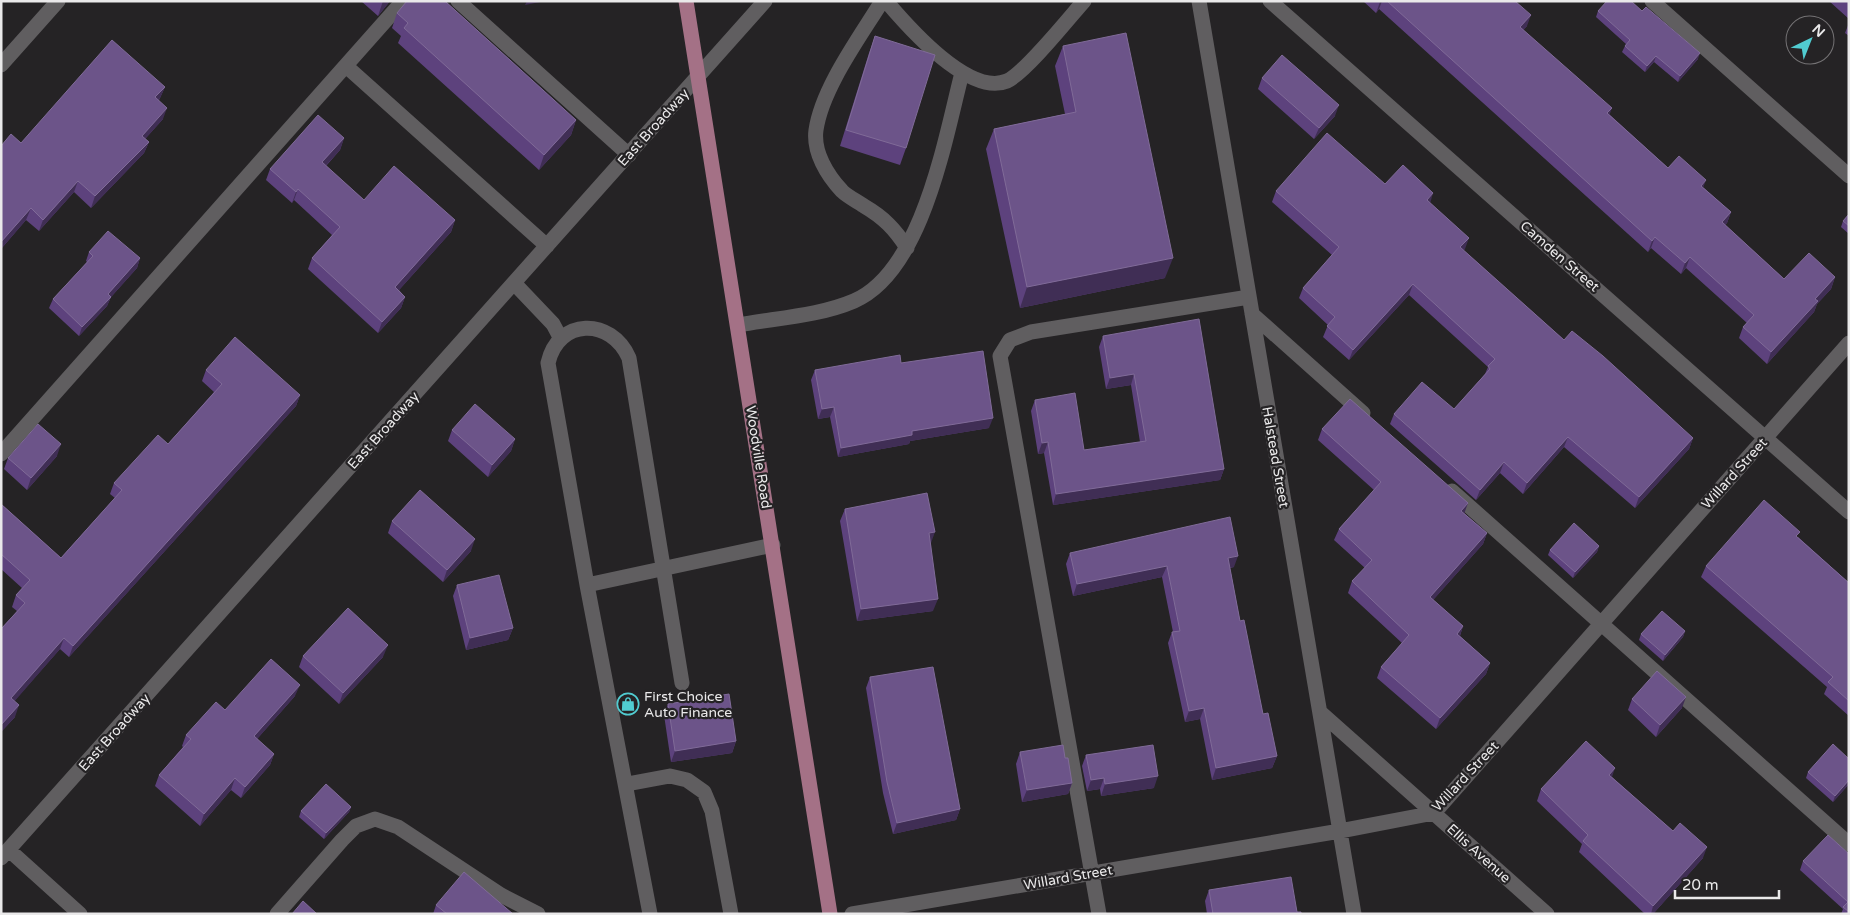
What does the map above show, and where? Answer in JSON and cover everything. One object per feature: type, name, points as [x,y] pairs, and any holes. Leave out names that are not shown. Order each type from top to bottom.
[{"type":"main road","name":"Woodville Road","points":[[686,1],[830,914]]},
{"type":"street","points":[[1,65],[58,1]]},
{"type":"street","points":[[1,454],[403,1]]},
{"type":"street","points":[[458,1],[628,155]]},
{"type":"street","name":"East Broadway","points":[[5,854],[765,1]]},
{"type":"street","points":[[882,1],[839,70],[822,108],[816,130],[818,150],[828,174],[844,192],[885,220],[897,231],[907,248]]},
{"type":"street","points":[[886,1],[903,22],[962,73],[981,82],[997,83],[1008,80],[1024,68],[1084,1]]},
{"type":"street","name":"Halstead Street","points":[[1199,1],[1354,914]]},
{"type":"street","name":"Camden Street","points":[[1270,1],[1849,512]]},
{"type":"street","points":[[1652,1],[1849,176]]},
{"type":"street","points":[[346,66],[547,246]]},
{"type":"street","points":[[738,325],[821,310],[854,300],[874,288],[890,273],[907,248],[936,176],[962,73]]},
{"type":"street","points":[[514,283],[554,324],[561,339]]},
{"type":"street","points":[[1099,914],[1000,356],[1010,340],[1031,332],[1249,297]]},
{"type":"street","points":[[1252,314],[1378,426]]},
{"type":"street","points":[[650,914],[627,784],[587,585],[548,363],[551,351],[561,339],[579,330],[595,328],[612,334],[623,345],[629,358],[682,683]]},
{"type":"street","name":"Willard Street","points":[[852,914],[1340,831],[1434,813],[1849,343]]},
{"type":"street","points":[[1437,479],[1849,844]]},
{"type":"street","points":[[587,585],[773,545]]},
{"type":"street","name":"Ellis Avenue","points":[[1320,712],[1547,914]]},
{"type":"street","points":[[627,784],[670,776],[688,780],[704,792],[712,811],[730,914]]},
{"type":"street","points":[[277,914],[356,826],[375,819],[398,827],[501,895],[538,914]]},
{"type":"street","points":[[5,854],[80,914]]},
{"type":"building","points":[[407,1],[445,1],[576,120],[544,155],[404,28],[408,23],[397,13]]},
{"type":"building","points":[[1387,1],[1515,1],[1531,15],[1520,27],[1612,108],[1607,113],[1668,168],[1679,156],[1706,180],[1701,186],[1731,212],[1722,222],[1784,279],[1809,253],[1835,277],[1815,299],[1818,301],[1771,352],[1743,327],[1754,315],[1690,257],[1685,263],[1655,237],[1652,241]]},
{"type":"building","points":[[1607,1],[1631,1],[1642,11],[1646,7],[1700,53],[1680,76],[1656,56],[1647,66],[1625,46],[1630,40],[1598,11]]},
{"type":"building","points":[[1126,33],[1173,258],[1027,287],[994,129],[1076,112],[1063,46]]},
{"type":"building","points":[[875,36],[935,55],[906,148],[846,130]]},
{"type":"building","points":[[112,40],[165,87],[155,97],[167,108],[142,136],[149,142],[95,196],[78,181],[43,220],[31,208],[1,242],[1,146],[11,134],[21,143]]},
{"type":"building","points":[[1282,55],[1339,105],[1319,128],[1262,78]]},
{"type":"building","points":[[318,115],[344,138],[322,162],[364,200],[394,166],[455,220],[395,287],[405,297],[382,322],[312,258],[340,227],[298,189],[296,192],[270,169]]},
{"type":"building","points":[[1327,133],[1385,184],[1403,165],[1433,193],[1427,200],[1469,238],[1460,247],[1564,340],[1572,331],[1603,356],[1693,438],[1639,497],[1568,437],[1527,483],[1504,462],[1480,490],[1394,414],[1422,382],[1454,409],[1490,369],[1488,366],[1495,359],[1413,284],[1353,350],[1327,326],[1335,317],[1303,288],[1339,247],[1276,191]]},
{"type":"building","points":[[1849,214],[1849,226],[1843,221]]},
{"type":"building","points":[[108,231],[140,258],[108,294],[111,297],[82,327],[53,299],[93,256],[89,252]]},
{"type":"building","points":[[1199,319],[1224,469],[1056,494],[1048,442],[1042,443],[1035,400],[1075,393],[1084,450],[1146,441],[1134,374],[1110,378],[1103,336]]},
{"type":"building","points":[[235,337],[300,395],[73,646],[64,638],[11,698],[19,705],[1,725],[1,629],[25,603],[16,595],[30,580],[1,554],[1,504],[61,558],[122,490],[114,483],[158,435],[168,444],[222,384],[206,370]]},
{"type":"building","points":[[983,351],[993,418],[912,431],[912,435],[841,448],[834,407],[822,409],[815,370],[900,355],[901,363]]},
{"type":"building","points":[[1350,399],[1468,503],[1461,511],[1487,533],[1430,597],[1463,626],[1457,634],[1490,663],[1440,718],[1381,667],[1409,635],[1352,581],[1372,560],[1339,529],[1381,482],[1322,429]]},
{"type":"building","points":[[475,404],[515,439],[492,465],[452,430]]},
{"type":"building","points":[[38,424],[61,444],[31,478],[8,458]]},
{"type":"building","points":[[420,490],[475,539],[447,570],[392,521]]},
{"type":"building","points":[[927,493],[935,532],[929,533],[938,599],[861,609],[845,509]]},
{"type":"building","points":[[1764,500],[1800,532],[1796,536],[1849,583],[1849,701],[1828,682],[1833,677],[1706,566]]},
{"type":"building","points":[[1230,517],[1238,556],[1228,558],[1240,621],[1244,620],[1263,714],[1268,713],[1277,756],[1216,768],[1204,708],[1189,711],[1172,632],[1180,631],[1167,566],[1077,584],[1070,553]]},
{"type":"building","points":[[1574,523],[1599,546],[1575,572],[1550,550]]},
{"type":"building","points":[[499,575],[513,628],[470,638],[457,585]]},
{"type":"building","points":[[348,608],[388,645],[343,693],[303,656]]},
{"type":"building","points":[[1662,611],[1685,631],[1665,655],[1641,634]]},
{"type":"building","points":[[271,659],[300,685],[254,736],[274,754],[245,787],[235,778],[204,814],[159,775],[191,739],[186,735],[216,702],[225,710]]},
{"type":"building","points":[[933,667],[960,809],[897,823],[887,782],[870,677]]},
{"type":"building","points":[[1657,671],[1686,697],[1660,725],[1632,699]]},
{"type":"building","points":[[729,694],[736,741],[675,751],[668,704]]},
{"type":"building","points":[[1586,741],[1615,768],[1609,775],[1673,831],[1680,823],[1707,847],[1653,906],[1583,841],[1588,835],[1541,789]]},
{"type":"building","points":[[1833,744],[1849,759],[1849,780],[1835,796],[1808,772]]},
{"type":"building","points":[[1063,745],[1065,758],[1068,758],[1072,783],[1027,790],[1020,752]]},
{"type":"building","points":[[1153,745],[1158,776],[1105,784],[1104,778],[1091,780],[1086,755]]},
{"type":"building","points":[[326,784],[351,807],[326,833],[301,811]]},
{"type":"building","points":[[1828,835],[1849,854],[1849,912],[1843,907],[1848,902],[1803,861]]},
{"type":"building","points":[[464,872],[513,914],[447,914],[436,905]]},
{"type":"building","points":[[1291,877],[1297,912],[1301,912],[1301,914],[1213,914],[1209,890]]},
{"type":"building","points":[[303,901],[317,914],[292,914]]},
{"type":"place","name":"First Choice Auto Finance","points":[[628,704]]}]
